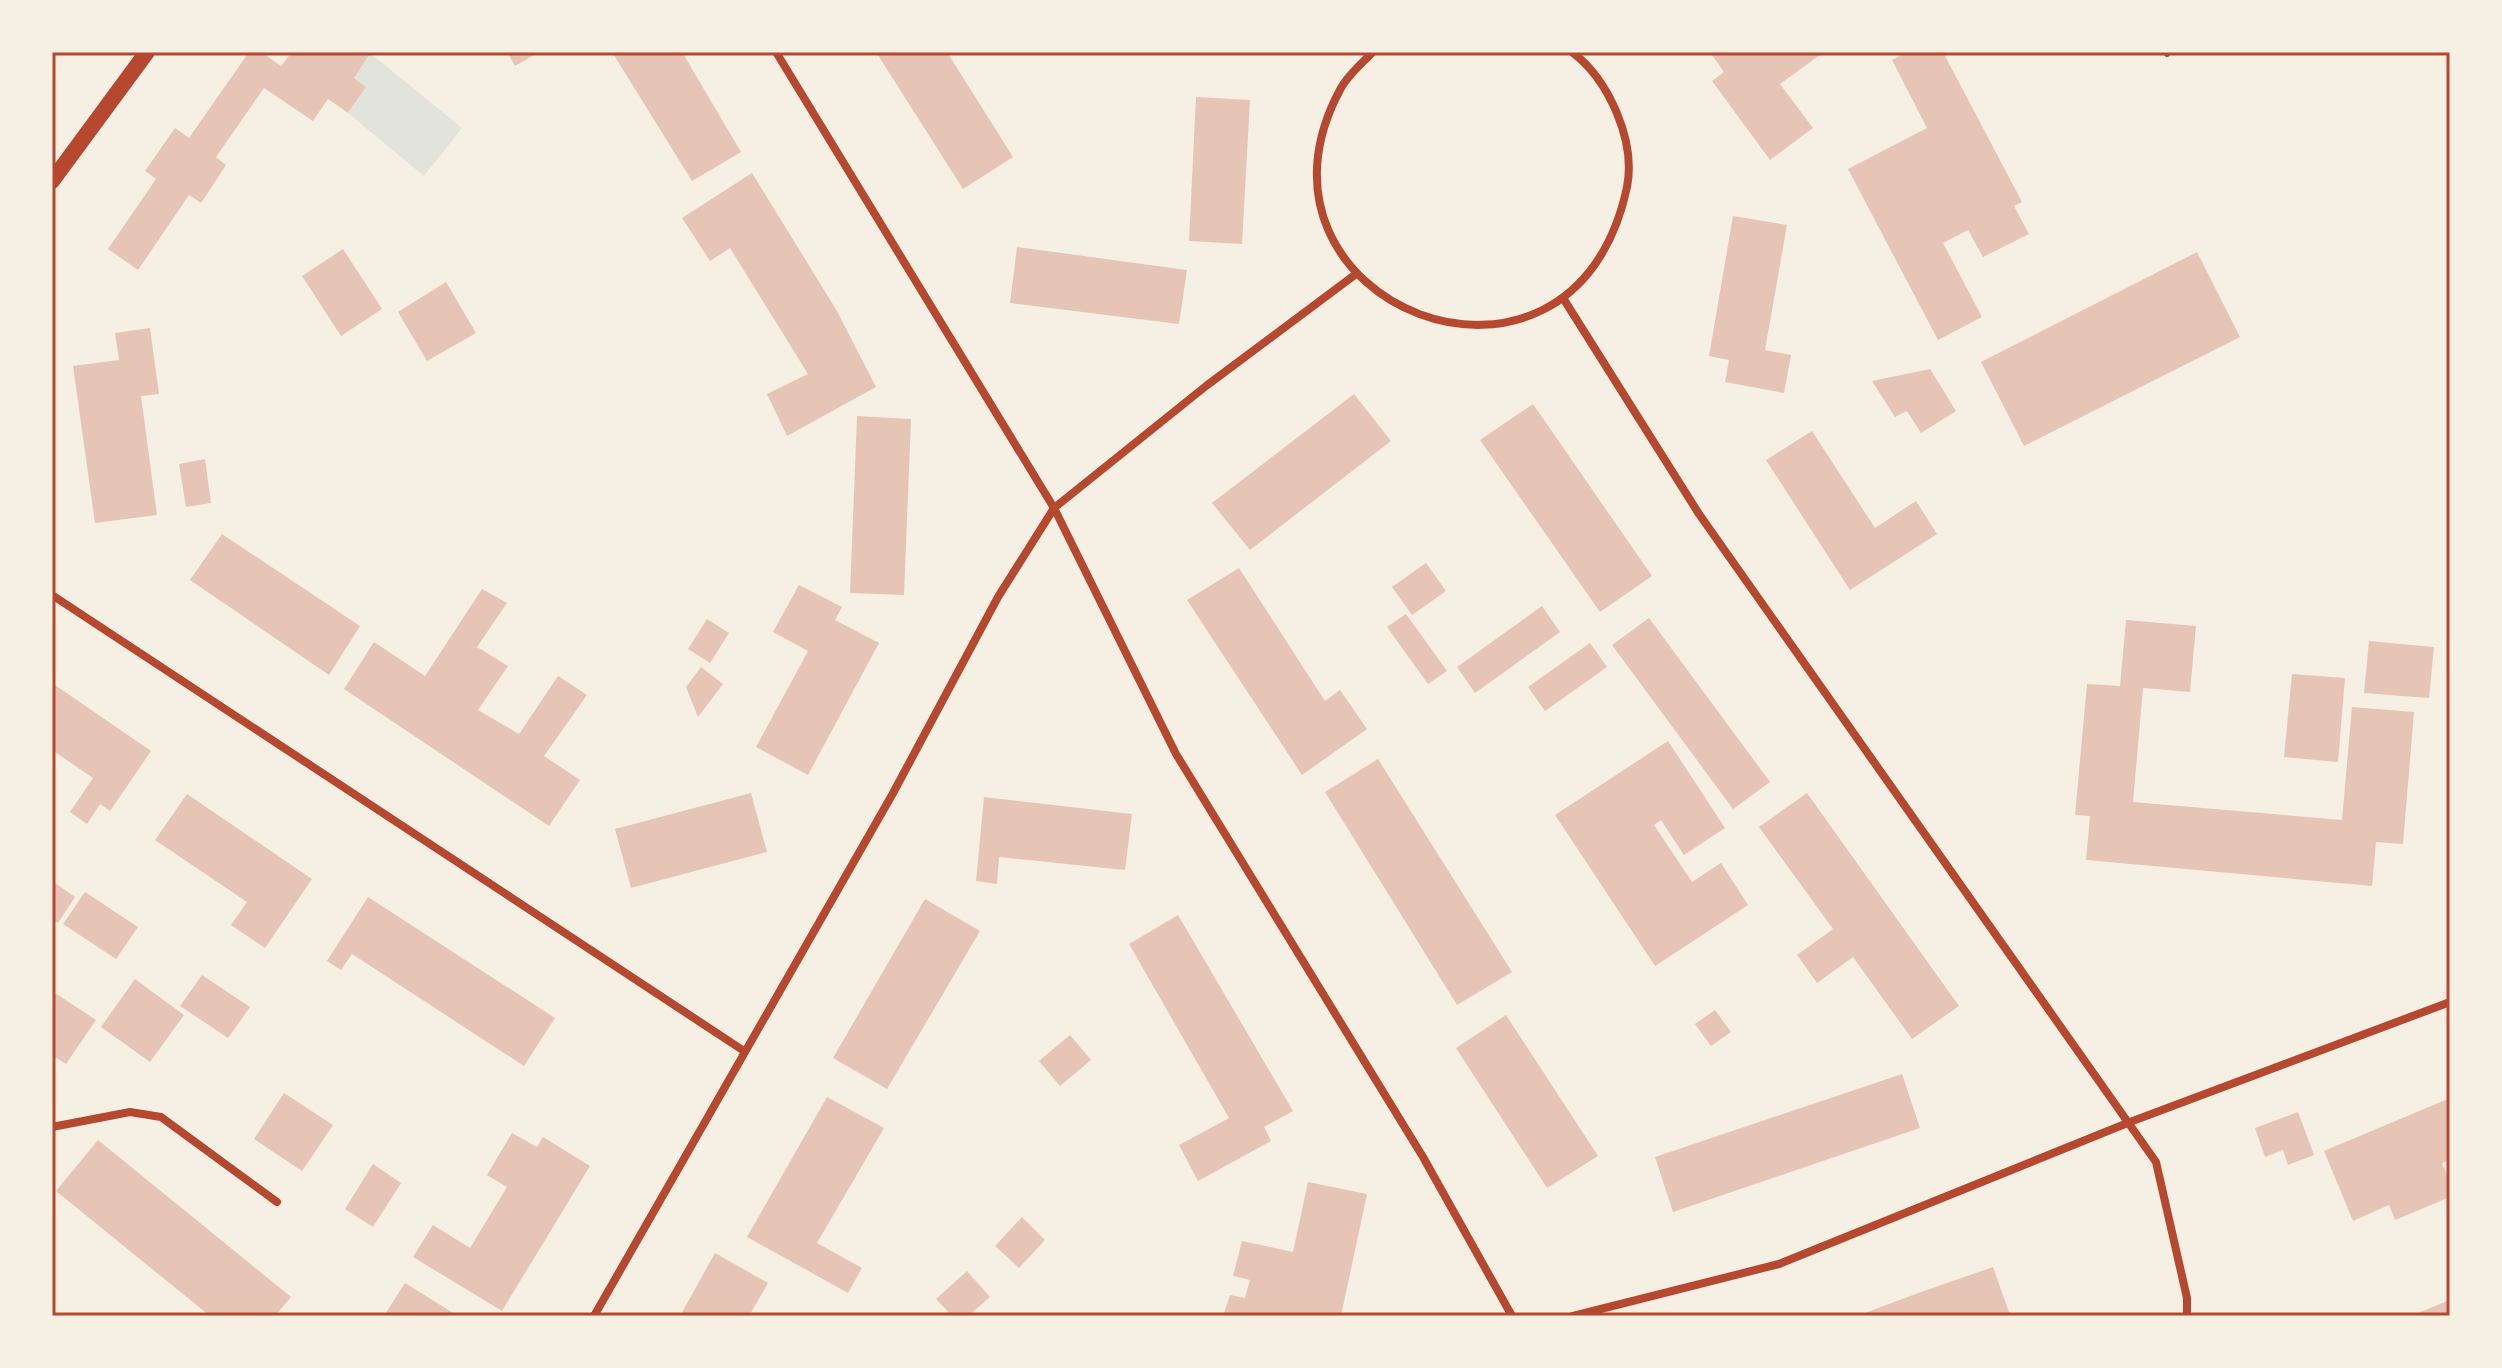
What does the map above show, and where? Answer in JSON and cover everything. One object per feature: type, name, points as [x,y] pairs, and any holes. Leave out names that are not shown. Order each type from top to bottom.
[{"type":"main road","points":[[52,181],[147,52]]},
{"type":"street","points":[[776,52],[1054,508],[1176,754],[1423,1157],[1512,1316]]},
{"type":"street","points":[[1373,52],[1342,86],[1321,132],[1317,183],[1329,231],[1356,274],[1386,301],[1422,318],[1461,326],[1514,321],[1563,298],[1597,265],[1619,224],[1628,179],[1624,133],[1605,89],[1572,52]]},
{"type":"street","points":[[594,1316],[892,795],[998,597],[1054,508],[1206,386],[1356,274]]},
{"type":"street","points":[[1563,298],[1699,514],[2156,1162],[2187,1298],[2187,1316]]},
{"type":"street","points":[[52,595],[744,1051]]},
{"type":"street","points":[[1573,1316],[1779,1264],[2130,1122],[2450,1002]]},
{"type":"street","points":[[52,1127],[130,1112],[161,1117],[277,1202]]},
{"type":"shaded area","points":[[370,53],[462,128],[424,176],[348,113],[366,87],[354,78]]},
{"type":"building","points":[[249,52],[261,52],[281,66],[292,52],[371,52],[354,78],[366,87],[348,113],[328,99],[313,121],[264,88],[216,157],[226,165],[201,203],[189,195],[138,270],[108,249],[156,179],[145,171],[175,128],[189,138]]},
{"type":"building","points":[[507,52],[539,52],[515,66]]},
{"type":"building","points":[[612,52],[682,52],[741,152],[692,181]]},
{"type":"building","points":[[876,52],[947,52],[1013,157],[963,189]]},
{"type":"building","points":[[1710,52],[1824,52],[1780,84],[1813,128],[1770,160],[1712,81],[1724,72]]},
{"type":"building","points":[[1907,52],[1943,52],[2022,202],[2014,206],[2029,234],[1983,257],[1968,230],[1943,243],[1982,317],[1938,340],[1848,169],[1927,128],[1892,60]]},
{"type":"building","points":[[1196,97],[1250,100],[1242,244],[1189,241]]},
{"type":"building","points":[[752,173],[837,311],[876,387],[787,436],[767,394],[808,374],[730,248],[710,261],[682,218]]},
{"type":"building","points":[[1733,216],[1787,225],[1765,350],[1791,355],[1784,393],[1725,382],[1729,360],[1709,356]]},
{"type":"building","points":[[1017,247],[1187,270],[1179,324],[1010,303]]},
{"type":"building","points":[[343,249],[382,309],[341,336],[302,276]]},
{"type":"building","points":[[2197,252],[2240,337],[2024,446],[1981,362]]},
{"type":"building","points":[[446,282],[476,333],[427,361],[398,312]]},
{"type":"building","points":[[150,328],[159,394],[141,396],[157,515],[95,523],[73,366],[119,360],[115,333]]},
{"type":"building","points":[[1930,369],[1956,411],[1921,433],[1907,411],[1895,417],[1872,381]]},
{"type":"building","points":[[1354,394],[1391,441],[1250,550],[1212,503]]},
{"type":"building","points":[[1533,404],[1652,576],[1600,612],[1480,440]]},
{"type":"building","points":[[857,416],[911,419],[904,595],[850,593]]},
{"type":"building","points":[[1812,431],[1875,528],[1916,501],[1937,534],[1850,590],[1766,460]]},
{"type":"building","points":[[205,459],[211,503],[186,507],[179,464]]},
{"type":"building","points":[[222,534],[360,626],[329,675],[190,580]]},
{"type":"building","points":[[1426,563],[1446,591],[1412,615],[1392,587]]},
{"type":"building","points":[[1239,568],[1325,701],[1340,690],[1367,729],[1302,775],[1187,600]]},
{"type":"building","points":[[799,585],[842,607],[835,620],[879,643],[808,775],[756,747],[808,651],[773,632]]},
{"type":"building","points":[[482,589],[507,603],[477,647],[508,666],[478,710],[519,734],[558,676],[587,695],[544,756],[580,780],[549,826],[344,689],[374,642],[425,676]]},
{"type":"building","points":[[1542,606],[1560,632],[1475,693],[1457,667]]},
{"type":"building","points":[[1406,614],[1447,671],[1428,684],[1387,627]]},
{"type":"building","points":[[1649,618],[1770,782],[1733,809],[1612,645]]},
{"type":"building","points":[[707,619],[729,633],[710,663],[688,649]]},
{"type":"building","points":[[2126,620],[2196,626],[2190,692],[2143,688],[2133,802],[2342,820],[2352,707],[2414,712],[2403,844],[2376,842],[2372,886],[2086,860],[2090,816],[2075,815],[2087,684],[2120,686]]},
{"type":"building","points":[[2369,641],[2434,647],[2429,698],[2364,693]]},
{"type":"building","points":[[1590,643],[1607,667],[1545,711],[1528,687]]},
{"type":"building","points":[[701,667],[723,684],[698,717],[686,687]]},
{"type":"building","points":[[2292,674],[2345,678],[2338,762],[2284,757]]},
{"type":"building","points":[[52,683],[151,751],[110,811],[100,804],[87,824],[70,812],[93,778],[52,750]]},
{"type":"building","points":[[1668,741],[1725,828],[1684,855],[1661,820],[1654,825],[1692,882],[1721,863],[1748,905],[1655,966],[1555,815]]},
{"type":"building","points":[[1378,759],[1512,972],[1457,1005],[1325,792]]},
{"type":"building","points":[[751,793],[767,852],[631,888],[615,829]]},
{"type":"building","points":[[1807,793],[1959,1006],[1912,1039],[1853,957],[1817,983],[1797,955],[1833,929],[1759,827]]},
{"type":"building","points":[[187,794],[312,879],[265,948],[231,925],[247,902],[155,840]]},
{"type":"building","points":[[984,797],[1132,814],[1125,870],[999,857],[997,884],[976,881]]},
{"type":"building","points":[[52,881],[75,897],[58,923],[52,919]]},
{"type":"building","points":[[85,892],[138,927],[116,959],[63,924]]},
{"type":"building","points":[[368,897],[555,1018],[524,1066],[352,954],[341,970],[327,961]]},
{"type":"building","points":[[925,899],[980,931],[887,1089],[833,1058]]},
{"type":"building","points":[[1178,915],[1293,1111],[1264,1127],[1271,1141],[1198,1181],[1179,1145],[1229,1118],[1129,944]]},
{"type":"building","points":[[202,975],[250,1007],[228,1038],[180,1006]]},
{"type":"building","points":[[135,979],[184,1015],[150,1062],[101,1027]]},
{"type":"building","points":[[55,993],[96,1020],[66,1064],[52,1055],[52,997]]},
{"type":"building","points":[[1715,1010],[1731,1032],[1711,1046],[1695,1024]]},
{"type":"building","points":[[1506,1015],[1598,1156],[1547,1188],[1456,1048]]},
{"type":"building","points":[[1070,1035],[1091,1060],[1060,1086],[1039,1061]]},
{"type":"building","points":[[1902,1074],[1920,1128],[1673,1212],[1655,1157]]},
{"type":"building","points":[[284,1093],[333,1125],[302,1171],[254,1139]]},
{"type":"building","points":[[827,1097],[884,1128],[817,1243],[862,1268],[848,1293],[747,1237]]},
{"type":"building","points":[[2450,1098],[2450,1160],[2442,1163],[2450,1182],[2450,1197],[2395,1220],[2389,1205],[2353,1221],[2324,1151]]},
{"type":"building","points":[[2298,1112],[2314,1155],[2288,1165],[2283,1150],[2265,1157],[2255,1128]]},
{"type":"building","points":[[512,1133],[537,1147],[543,1137],[590,1166],[502,1311],[413,1257],[433,1225],[470,1248],[507,1187],[487,1175]]},
{"type":"building","points":[[98,1140],[291,1297],[275,1316],[210,1316],[56,1191]]},
{"type":"building","points":[[373,1164],[401,1183],[373,1227],[345,1209]]},
{"type":"building","points":[[1308,1182],[1367,1194],[1341,1316],[1223,1316],[1230,1295],[1245,1298],[1250,1280],[1233,1276],[1242,1241],[1293,1252]]},
{"type":"building","points":[[1022,1217],[1045,1240],[1019,1268],[995,1246]]},
{"type":"building","points":[[715,1253],[768,1283],[749,1316],[680,1316]]},
{"type":"building","points":[[1993,1267],[2010,1315],[1857,1316],[1921,1292]]},
{"type":"building","points":[[967,1271],[990,1297],[968,1316],[952,1316],[936,1299]]},
{"type":"building","points":[[405,1283],[458,1316],[384,1316]]},
{"type":"building","points":[[2450,1300],[2450,1316],[2413,1316],[2413,1315]]}]
